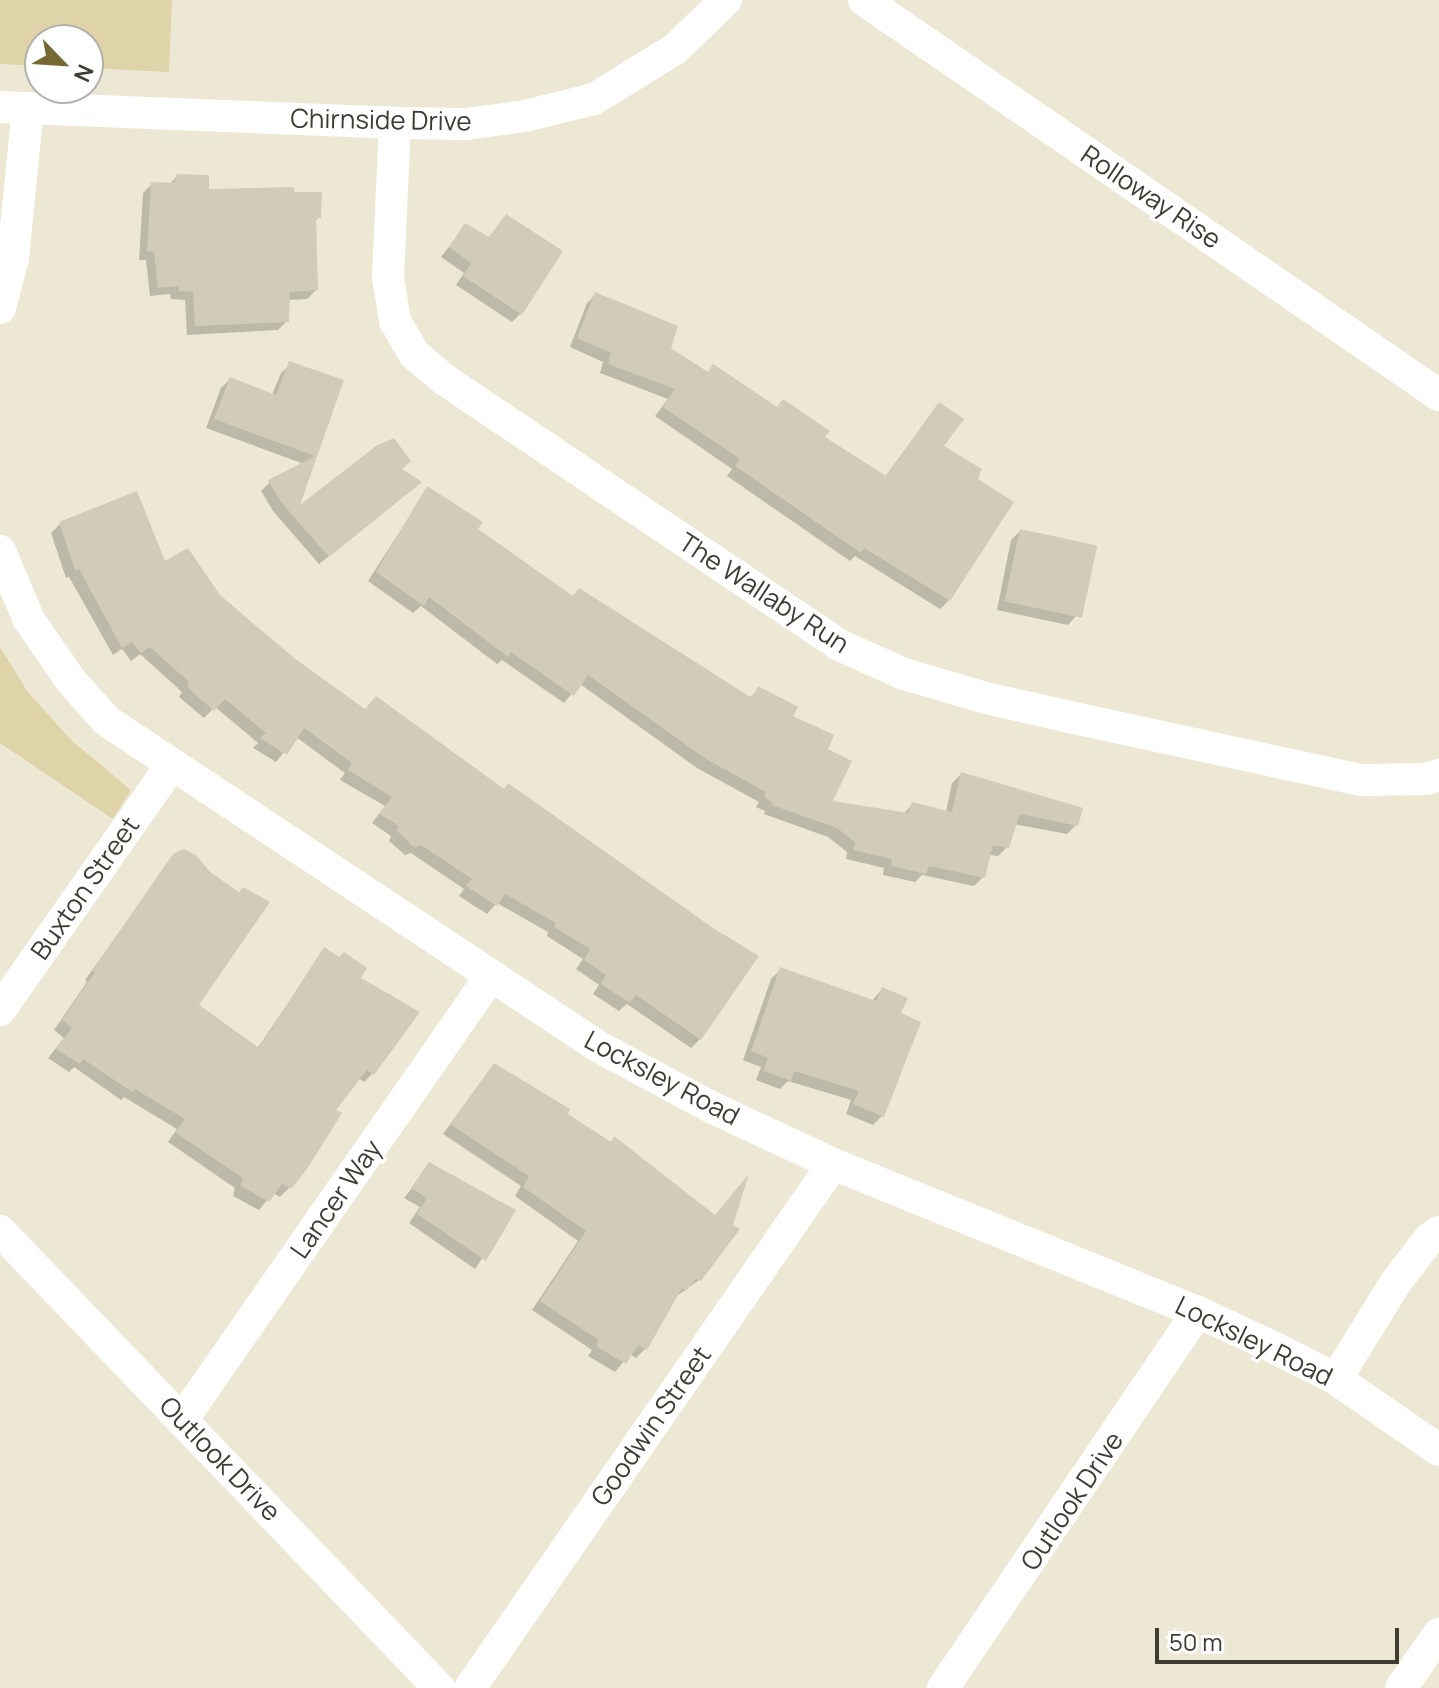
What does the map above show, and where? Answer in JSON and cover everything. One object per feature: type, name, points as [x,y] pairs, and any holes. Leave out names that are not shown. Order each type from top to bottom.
[{"type":"street","name":"Chirnside Drive","points":[[14,108],[395,123],[466,124],[525,116],[594,99],[675,49],[726,0]]},
{"type":"street","name":"Rolloway Rise","points":[[864,0],[1439,395]]},
{"type":"street","points":[[0,308],[13,258],[14,108]]},
{"type":"street","name":"The Wallaby Run","points":[[395,123],[388,277],[395,321],[414,354],[445,380],[839,645],[904,674],[1052,713],[1362,780],[1426,779],[1439,775]]},
{"type":"street","name":"Locksley Road","points":[[0,551],[29,620],[72,682],[107,721],[599,1047],[713,1108],[833,1164],[1198,1312],[1336,1379],[1439,1450]]},
{"type":"street","name":"Buxton Street","points":[[0,1010],[171,766]]},
{"type":"street","name":"Lancer Way","points":[[182,1420],[490,977]]},
{"type":"street","name":"Goodwin Street","points":[[470,1688],[833,1164]]},
{"type":"street","name":"Outlook Drive","points":[[0,1231],[439,1688]]},
{"type":"street","points":[[1336,1379],[1396,1282],[1429,1239],[1439,1232]]},
{"type":"street","name":"Outlook Drive","points":[[943,1688],[1198,1312]]},
{"type":"street","points":[[1401,1688],[1439,1634]]},
{"type":"shaded area","points":[[0,0],[172,0],[169,72],[104,69],[104,24],[24,24],[24,65],[0,64]]},
{"type":"shaded area","points":[[0,647],[27,691],[71,740],[131,790],[113,819],[0,743]]},
{"type":"building","points":[[176,174],[209,175],[209,189],[294,187],[294,192],[322,192],[321,218],[316,218],[318,290],[290,292],[289,322],[195,326],[193,292],[179,291],[179,286],[158,288],[154,252],[147,251],[151,182],[175,183]]},
{"type":"building","points":[[506,214],[563,251],[522,315],[463,276],[471,263],[449,247],[465,223],[489,237]]},
{"type":"building","points":[[595,292],[678,326],[671,348],[708,372],[713,364],[777,407],[783,399],[830,431],[825,437],[886,476],[939,402],[964,419],[944,446],[982,469],[978,479],[1014,502],[950,601],[864,548],[861,553],[735,466],[740,459],[663,407],[675,389],[608,364],[611,353],[577,338]]},
{"type":"building","points":[[289,361],[344,380],[300,505],[376,446],[394,438],[411,461],[402,469],[422,482],[329,557],[281,502],[268,480],[315,456],[214,419],[230,377],[276,395]]},
{"type":"building","points":[[427,486],[483,522],[478,529],[573,596],[579,588],[752,698],[758,686],[798,707],[793,716],[834,735],[828,749],[852,761],[833,801],[908,813],[912,802],[952,812],[961,772],[1083,808],[1078,826],[1020,814],[1009,848],[993,845],[985,878],[929,866],[926,874],[891,866],[892,859],[853,850],[855,842],[837,828],[772,805],[764,797],[766,792],[706,759],[588,675],[574,696],[511,652],[508,657],[429,597],[424,606],[376,572]]},
{"type":"building","points":[[137,491],[165,561],[188,548],[220,595],[294,658],[365,709],[376,696],[504,789],[508,783],[713,928],[759,956],[701,1040],[636,995],[630,1003],[601,984],[606,975],[584,960],[590,949],[554,927],[556,923],[505,894],[497,906],[466,886],[472,879],[421,845],[414,847],[397,831],[399,826],[379,814],[392,797],[348,770],[352,763],[304,728],[287,755],[260,738],[266,733],[225,699],[214,711],[187,687],[189,682],[150,647],[141,653],[132,642],[122,648],[79,569],[75,570],[59,522]]},
{"type":"building","points":[[1020,529],[1097,545],[1082,618],[1005,601]]},
{"type":"building","points":[[184,849],[196,855],[210,872],[239,892],[243,887],[270,902],[199,1005],[259,1048],[324,947],[339,957],[344,952],[367,968],[361,978],[420,1012],[374,1075],[367,1070],[336,1110],[342,1113],[307,1169],[291,1189],[282,1184],[269,1202],[241,1186],[243,1178],[175,1132],[185,1119],[135,1089],[132,1092],[83,1059],[80,1064],[56,1049],[72,1028],[62,1020],[95,972],[92,971],[173,854]]},
{"type":"building","points":[[780,967],[876,1001],[882,987],[908,998],[901,1013],[921,1022],[884,1117],[853,1104],[859,1091],[794,1071],[791,1081],[764,1071],[768,1058],[751,1051]]},
{"type":"building","points":[[494,1063],[570,1109],[568,1114],[611,1142],[614,1136],[715,1215],[749,1174],[733,1225],[740,1229],[701,1281],[696,1279],[686,1291],[682,1288],[647,1350],[638,1345],[626,1364],[596,1346],[599,1340],[540,1301],[586,1231],[523,1187],[529,1176],[450,1124]]},
{"type":"building","points":[[429,1162],[516,1210],[486,1261],[417,1214],[427,1198],[411,1188]]}]
